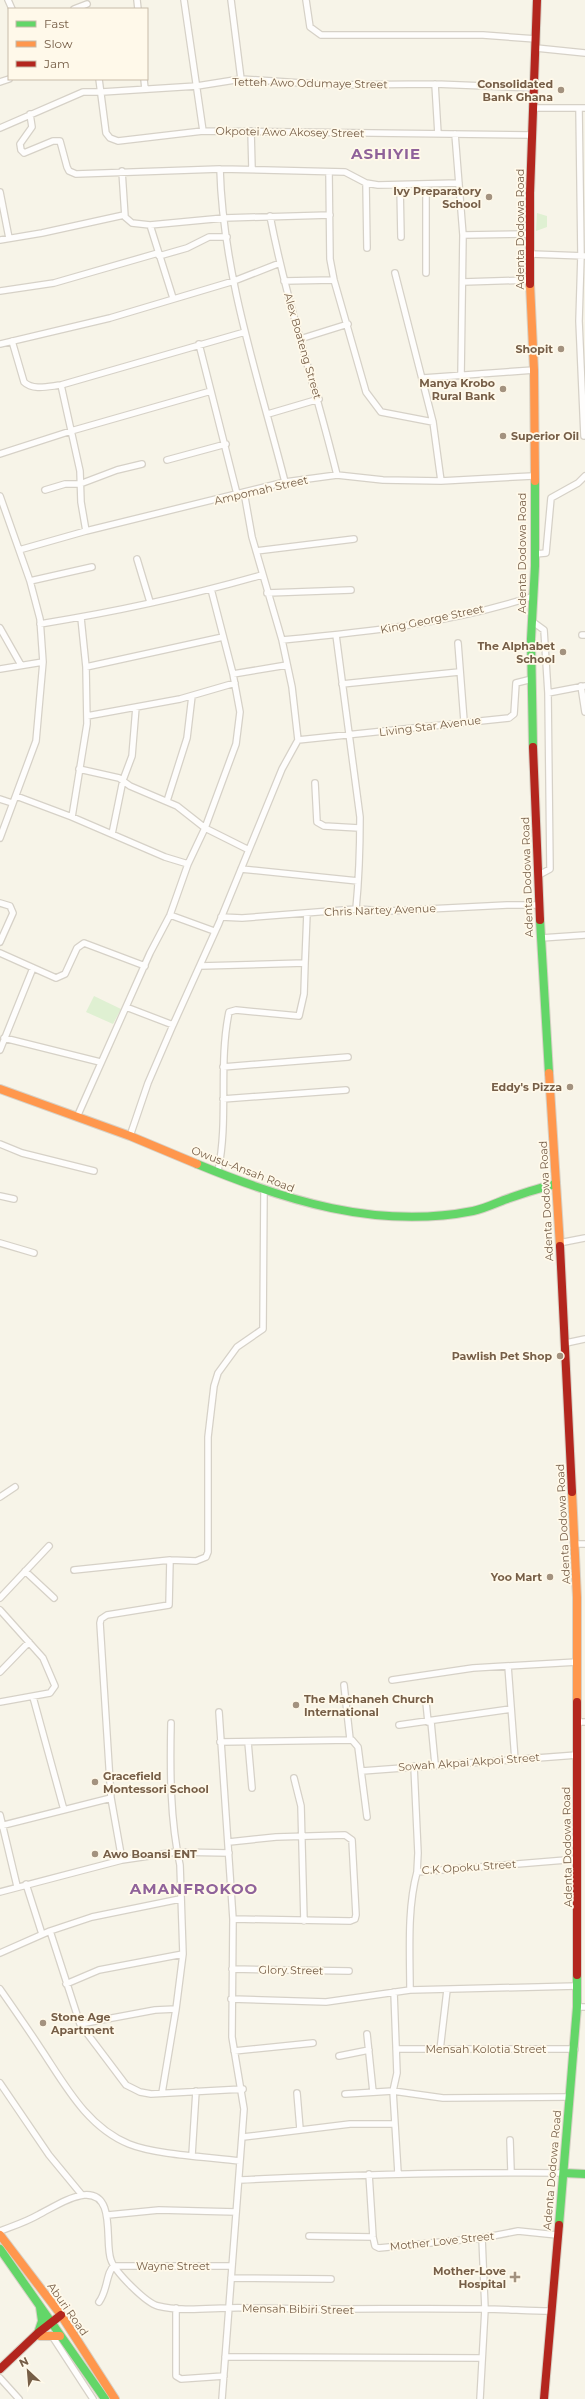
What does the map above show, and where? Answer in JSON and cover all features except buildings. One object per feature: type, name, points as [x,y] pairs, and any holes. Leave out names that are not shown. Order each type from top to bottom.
[{"type":"main road","name":"Adenta Dodowa Road","points":[[538,0],[531,134],[530,280],[534,370],[533,476],[535,554],[532,679],[539,905],[566,1343],[575,1544],[577,1662],[581,1722],[577,1755],[577,1986],[581,2007],[569,2097],[564,2173],[550,2311],[544,2399]]},
{"type":"main road","name":"Owusu-Ansah Road","points":[[0,1089],[130,1136],[264,1191],[302,1202],[343,1210],[394,1217],[423,1218],[456,1215],[475,1211],[532,1190],[556,1184]]},
{"type":"main road","points":[[564,2173],[585,2174]]},
{"type":"main road","name":"Aburi Road","points":[[0,2235],[58,2321],[60,2336],[105,2399]]},
{"type":"main road","name":"Aburi Road","points":[[0,2249],[40,2305],[58,2321]]},
{"type":"main road","points":[[39,2334],[42,2321],[40,2305]]},
{"type":"main road","points":[[0,2369],[31,2340],[58,2321],[93,2366],[115,2399]]},
{"type":"main road","points":[[39,2334],[60,2336]]},
{"type":"street","points":[[184,0],[203,131]]},
{"type":"street","points":[[231,0],[241,79]]},
{"type":"street","points":[[306,0],[310,27],[321,35],[483,35],[536,39]]},
{"type":"street","points":[[77,8],[87,4]]},
{"type":"street","points":[[536,48],[585,53]]},
{"type":"street","name":"Tetteh Awo Odumaye Street","points":[[0,128],[83,92],[197,86],[241,79],[331,85],[435,84],[533,88]]},
{"type":"street","name":"Okpotei Awo Akosey Street","points":[[99,80],[102,92],[106,133],[113,140],[203,131],[531,134]]},
{"type":"street","points":[[144,80],[145,89]]},
{"type":"street","points":[[435,84],[438,134]]},
{"type":"street","points":[[532,108],[582,108],[583,256],[579,321],[584,436]]},
{"type":"street","points":[[30,114],[32,126],[20,144],[22,152],[54,141],[60,141],[67,167],[72,174],[252,169],[345,172],[366,183],[400,186],[459,183]]},
{"type":"street","points":[[251,131],[252,169]]},
{"type":"street","points":[[456,134],[463,235],[462,376]]},
{"type":"street","points":[[220,169],[224,218],[234,281],[245,332],[285,482]]},
{"type":"street","points":[[122,172],[124,215],[126,220],[132,223],[150,225],[224,218],[330,215]]},
{"type":"street","points":[[329,172],[330,259],[334,280],[348,324],[366,392],[376,408],[381,412],[400,418],[432,422]]},
{"type":"street","points":[[366,183],[367,248]]},
{"type":"street","points":[[426,185],[426,273]]},
{"type":"street","points":[[400,186],[401,237]]},
{"type":"street","points":[[0,192],[9,238]]},
{"type":"street","points":[[0,240],[124,215]]},
{"type":"street","name":"Alex Boateng Street","points":[[270,216],[284,281],[319,399],[338,475]]},
{"type":"street","points":[[150,225],[173,298]]},
{"type":"street","points":[[463,235],[531,234]]},
{"type":"street","points":[[0,291],[54,283],[158,254],[187,248],[209,237],[227,237]]},
{"type":"street","points":[[531,254],[583,256]]},
{"type":"street","points":[[0,344],[110,318],[234,281],[280,263]]},
{"type":"street","points":[[395,273],[432,422],[441,481]]},
{"type":"street","points":[[284,281],[334,280]]},
{"type":"street","points":[[463,282],[530,280]]},
{"type":"street","points":[[300,339],[348,324]]},
{"type":"street","points":[[12,341],[26,384],[43,387],[61,385],[199,344],[245,332]]},
{"type":"street","points":[[199,344],[226,444],[237,494]]},
{"type":"street","points":[[422,378],[534,370]]},
{"type":"street","points":[[61,385],[80,471],[80,484],[86,531]]},
{"type":"street","points":[[0,454],[71,431],[211,392]]},
{"type":"street","points":[[268,414],[319,399]]},
{"type":"street","points":[[167,460],[226,444]]},
{"type":"street","points":[[45,490],[65,484],[80,484],[122,469],[142,464]]},
{"type":"street","name":"Ampomah Street","points":[[19,550],[86,531],[285,482],[338,475],[383,480],[441,481],[533,476]]},
{"type":"street","points":[[535,554],[546,553],[551,498],[578,483],[585,476]]},
{"type":"street","points":[[130,1136],[148,1083],[221,917],[241,869],[247,849],[282,769],[298,740],[292,687],[282,640],[262,575],[244,492]]},
{"type":"street","points":[[0,496],[3,514],[19,550],[30,581],[40,624],[43,662],[36,741],[0,838]]},
{"type":"street","points":[[256,551],[354,540]]},
{"type":"street","points":[[137,559],[150,602]]},
{"type":"street","points":[[30,581],[92,567]]},
{"type":"street","points":[[40,624],[81,618],[211,589],[262,575]]},
{"type":"street","points":[[77,1117],[100,1062],[170,915],[188,864],[205,828],[236,744],[240,712],[235,682],[211,589]]},
{"type":"street","points":[[268,593],[350,590]]},
{"type":"street","name":"King George Street","points":[[282,640],[388,630],[430,622],[534,596]]},
{"type":"street","points":[[72,817],[87,716],[86,667],[81,618]]},
{"type":"street","points":[[533,622],[544,630],[548,693],[550,869],[539,875]]},
{"type":"street","points":[[0,628],[21,665]]},
{"type":"street","points":[[336,635],[360,817],[359,828],[361,843],[356,909]]},
{"type":"street","points":[[86,667],[223,636]]},
{"type":"street","points":[[458,643],[459,672],[464,721]]},
{"type":"street","points":[[0,669],[43,662]]},
{"type":"street","points":[[233,674],[287,665]]},
{"type":"street","points":[[342,684],[459,672]]},
{"type":"street","name":"Living Star Avenue","points":[[298,740],[348,734],[395,731],[464,721],[511,717],[514,714],[516,683],[532,679]]},
{"type":"street","points":[[87,716],[192,696],[235,682]]},
{"type":"street","points":[[548,693],[583,686],[585,712]]},
{"type":"street","points":[[167,801],[187,738],[192,696]]},
{"type":"street","points":[[112,834],[123,780],[132,756],[136,707]]},
{"type":"street","points":[[79,769],[123,780],[130,786],[167,801],[205,828],[247,849]]},
{"type":"street","points":[[314,783],[317,822],[324,826],[359,828]]},
{"type":"street","points":[[16,796],[72,817],[165,857],[188,864]]},
{"type":"street","points":[[0,799],[12,803]]},
{"type":"street","points":[[241,869],[358,881]]},
{"type":"street","points":[[0,903],[10,906],[13,913],[0,942]]},
{"type":"street","name":"Chris Nartey Avenue","points":[[221,917],[242,918],[356,909],[389,911],[507,905],[539,905]]},
{"type":"street","points":[[218,1172],[223,1144],[223,1067],[225,1032],[229,1012],[236,1010],[299,1016],[304,994],[307,913]]},
{"type":"street","points":[[170,915],[214,931]]},
{"type":"street","points":[[541,938],[585,935]]},
{"type":"street","points":[[0,953],[56,978],[61,978],[77,948],[84,943],[145,966]]},
{"type":"street","points":[[200,966],[305,963]]},
{"type":"street","points":[[0,1050],[33,968]]},
{"type":"street","points":[[126,1007],[173,1025]]},
{"type":"street","points":[[4,1038],[100,1062]]},
{"type":"street","points":[[223,1067],[348,1057]]},
{"type":"street","points":[[223,1099],[346,1090]]},
{"type":"street","points":[[0,1144],[22,1153],[94,1171]]},
{"type":"street","points":[[74,1570],[170,1560],[196,1562],[206,1557],[208,1552],[208,1437],[214,1386],[218,1373],[234,1351],[263,1329],[264,1191]]},
{"type":"street","points":[[0,1196],[14,1199]]},
{"type":"street","points":[[559,1243],[585,1238]]},
{"type":"street","points":[[0,1243],[34,1254]]},
{"type":"street","points":[[566,1343],[585,1339]]},
{"type":"street","points":[[0,1497],[16,1487]]},
{"type":"street","points":[[575,1544],[585,1544]]},
{"type":"street","points":[[0,1598],[49,1546]]},
{"type":"street","points":[[122,1860],[111,1798],[100,1623],[101,1619],[107,1615],[169,1605],[170,1560]]},
{"type":"street","points":[[25,1571],[54,1598]]},
{"type":"street","points":[[0,1610],[42,1658],[55,1686],[50,1693],[0,1702]]},
{"type":"street","points":[[0,1672],[29,1642]]},
{"type":"street","points":[[392,1680],[473,1668],[577,1662]]},
{"type":"street","points":[[508,1666],[515,1760]]},
{"type":"street","points":[[344,1685],[350,1739],[358,1747],[367,1817]]},
{"type":"street","points":[[33,1697],[64,1810]]},
{"type":"street","points":[[426,1702],[435,1764]]},
{"type":"street","points":[[399,1725],[429,1722],[511,1709]]},
{"type":"street","points":[[219,1712],[220,1742],[230,1853],[233,1919],[231,1999],[234,2050],[242,2089],[243,2137],[228,2307],[222,2399]]},
{"type":"street","points":[[162,2093],[176,2009],[183,1954],[180,1865],[176,1852],[170,1752],[171,1723]]},
{"type":"street","points":[[220,1742],[350,1739]]},
{"type":"street","points":[[248,1742],[252,1788]]},
{"type":"street","name":"Sowah Akpai Akpoi Street","points":[[362,1770],[577,1755]]},
{"type":"street","name":"C.K Opoku Street","points":[[414,1766],[418,1853],[416,1872],[578,1859]]},
{"type":"street","points":[[294,1778],[301,1806],[304,1921]]},
{"type":"street","points":[[1,1826],[111,1798]]},
{"type":"street","points":[[0,1815],[1,1826],[17,1886]]},
{"type":"street","points":[[229,1842],[302,1835],[350,1836],[352,1840],[356,1915],[355,1919],[350,1921],[233,1919]]},
{"type":"street","points":[[0,1892],[17,1886],[122,1860],[176,1852],[230,1853]]},
{"type":"street","points":[[410,1990],[411,1931],[416,1872]]},
{"type":"street","points":[[26,1884],[42,1934]]},
{"type":"street","points":[[0,1953],[42,1934],[92,1917],[180,1899]]},
{"type":"street","points":[[50,1931],[80,2024],[126,2085],[140,2092],[150,2094],[242,2089]]},
{"type":"street","points":[[66,1984],[98,1970],[183,1954]]},
{"type":"street","name":"Glory Street","points":[[232,1969],[349,1971]]},
{"type":"street","points":[[231,1999],[326,2002],[410,1990],[577,1986]]},
{"type":"street","points":[[0,1989],[72,2097],[89,2117],[109,2133],[129,2144],[192,2155],[240,2161]]},
{"type":"street","points":[[440,2050],[447,1990]]},
{"type":"street","points":[[394,1992],[397,2073],[394,2091],[394,2124],[398,2173]]},
{"type":"street","points":[[80,2024],[155,2010],[176,2009]]},
{"type":"street","points":[[367,2034],[373,2092]]},
{"type":"street","points":[[234,2050],[313,2043]]},
{"type":"street","name":"Mensah Kolotia Street","points":[[396,2048],[440,2050],[575,2049]]},
{"type":"street","points":[[339,2056],[369,2050]]},
{"type":"street","points":[[0,2083],[49,2155],[82,2195]]},
{"type":"street","points":[[192,2155],[196,2091]]},
{"type":"street","points":[[345,2094],[394,2091],[443,2098],[569,2097]]},
{"type":"street","points":[[297,2093],[300,2129]]},
{"type":"street","points":[[243,2137],[350,2124],[394,2124]]},
{"type":"street","points":[[510,2140],[511,2171]]},
{"type":"street","points":[[239,2180],[398,2173],[511,2171],[564,2173]]},
{"type":"street","points":[[309,2236],[373,2237],[369,2174]]},
{"type":"street","points":[[0,2232],[54,2206],[82,2195],[89,2195],[98,2200],[108,2215],[166,2210],[236,2212]]},
{"type":"street","name":"Mensah Bibiri Street","points":[[108,2215],[109,2252],[114,2266],[145,2299],[158,2306],[176,2308],[228,2307],[328,2310],[485,2309],[550,2311]]},
{"type":"street","name":"Mother Love Street","points":[[373,2237],[375,2246],[379,2248],[482,2238],[518,2230],[557,2235]]},
{"type":"street","points":[[480,2399],[481,2358],[485,2309],[482,2238]]},
{"type":"street","points":[[99,2302],[106,2290],[110,2270],[114,2266]]},
{"type":"street","name":"Wayne Street","points":[[114,2266],[232,2266]]},
{"type":"street","points":[[231,2278],[331,2280]]},
{"type":"street","points":[[176,2308],[176,2376],[181,2379],[224,2376]]},
{"type":"street","points":[[52,2335],[93,2399]]},
{"type":"street","points":[[225,2357],[481,2358]]},
{"type":"street","points":[[0,2378],[19,2399]]},
{"type":"green space","points":[[537,213],[547,216],[547,227],[536,231]]},
{"type":"green space","points":[[94,996],[121,1009],[113,1024],[86,1012]]},
{"type":"traffic: fast","points":[[533,747],[531,639],[535,566],[535,481]]},
{"type":"traffic: fast","points":[[540,920],[549,1073]]},
{"type":"traffic: fast","points":[[197,1164],[297,1200],[366,1214],[402,1217],[437,1216],[473,1211],[530,1191],[556,1184]]},
{"type":"traffic: fast","points":[[559,2225],[577,2007],[577,1975]]},
{"type":"traffic: fast","points":[[564,2173],[585,2174]]},
{"type":"traffic: fast","points":[[0,2249],[105,2399]]},
{"type":"traffic: fast","points":[[38,2333],[42,2321],[40,2307]]},
{"type":"traffic: slow","points":[[530,284],[534,370],[535,481]]},
{"type":"traffic: slow","points":[[549,1073],[560,1246]]},
{"type":"traffic: slow","points":[[0,1089],[130,1136],[197,1164]]},
{"type":"traffic: slow","points":[[572,1492],[577,1597],[577,1702]]},
{"type":"traffic: slow","points":[[0,2235],[61,2315],[115,2399]]},
{"type":"traffic: slow","points":[[40,2336],[60,2336]]},
{"type":"traffic: jam","points":[[530,284],[530,193],[537,0]]},
{"type":"traffic: jam","points":[[533,747],[540,920]]},
{"type":"traffic: jam","points":[[560,1246],[572,1492]]},
{"type":"traffic: jam","points":[[577,1702],[577,1975]]},
{"type":"traffic: jam","points":[[544,2399],[559,2225]]},
{"type":"traffic: jam","points":[[0,2369],[38,2333],[61,2315]]},
{"type":"place","name":"Consolidated Bank Ghana","points":[[561,90]]},
{"type":"place","name":"Ivy Preparatory School","points":[[489,197]]},
{"type":"place","name":"Shopit","points":[[561,349]]},
{"type":"place","name":"Manya Krobo Rural Bank","points":[[503,389]]},
{"type":"place","name":"Superior Oil","points":[[503,436]]},
{"type":"place","name":"The Alphabet School","points":[[563,652]]},
{"type":"place","name":"Eddy's Pizza","points":[[570,1087]]},
{"type":"place","name":"Pawlish Pet Shop","points":[[560,1356]]},
{"type":"place","name":"Yoo Mart","points":[[550,1577]]},
{"type":"place","name":"The Machaneh Church International","points":[[296,1705]]},
{"type":"place","name":"Gracefield Montessori School","points":[[95,1782]]},
{"type":"place","name":"Awo Boansi ENT","points":[[95,1854]]},
{"type":"place","name":"Stone Age Apartment","points":[[43,2023]]},
{"type":"place","name":"Mother-Love Hospital","points":[[515,2277]]},
{"type":"district","name":"ASHIYIE","points":[[386,153]]},
{"type":"district","name":"AMANFROKOO","points":[[194,1888]]}]
